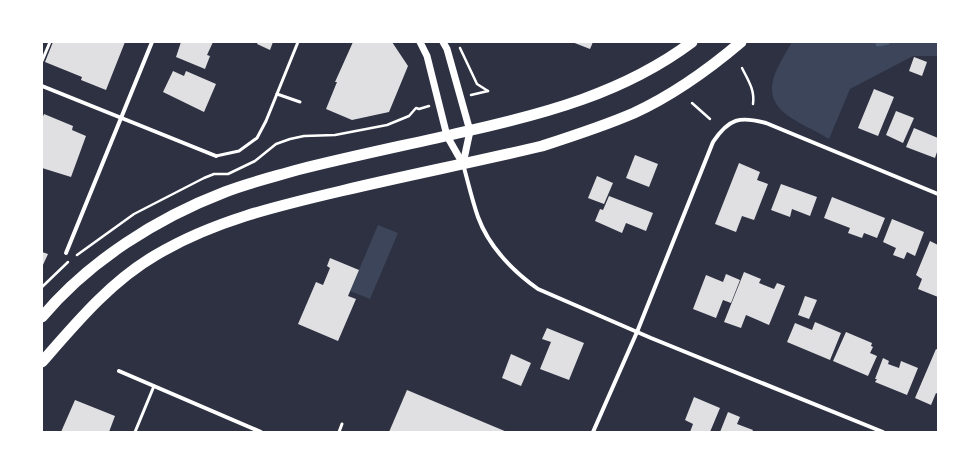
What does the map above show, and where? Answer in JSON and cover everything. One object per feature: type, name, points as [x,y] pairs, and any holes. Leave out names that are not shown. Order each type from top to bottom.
[{"type":"highway","points":[[42,317],[96,265],[147,230],[200,202],[253,182],[351,157],[470,131],[549,111],[595,96],[650,70],[692,42]]},
{"type":"highway","points":[[42,362],[84,313],[122,280],[155,255],[209,227],[276,206],[542,146],[582,133],[634,113],[690,81],[741,42]]},
{"type":"street","points":[[66,253],[152,42]]},
{"type":"street","points":[[420,42],[427,56],[447,136],[463,164],[479,219],[502,257],[526,281],[551,296],[883,432]]},
{"type":"street","points":[[443,42],[447,49],[470,131],[463,164]]},
{"type":"street","points":[[42,86],[216,156]]},
{"type":"street","points":[[593,432],[637,332],[713,142],[722,129],[732,121],[751,119],[766,123],[938,194]]},
{"type":"street","points":[[119,371],[261,432]]},
{"type":"lane","points":[[42,61],[50,42]]},
{"type":"lane","points":[[216,156],[239,151],[257,138],[266,121],[298,42]]},
{"type":"lane","points":[[277,94],[300,102]]},
{"type":"lane","points":[[135,432],[154,386]]},
{"type":"lane","points":[[339,432],[342,424]]},
{"type":"path","points":[[457,42],[477,84],[488,91]]},
{"type":"path","points":[[742,68],[752,85],[754,98],[753,104]]},
{"type":"path","points":[[692,103],[710,119]]},
{"type":"shaded area","points":[[792,42],[938,42],[938,56],[913,56],[850,89],[829,139],[787,115],[773,98],[772,87],[775,74]]},
{"type":"shaded area","points":[[378,225],[398,233],[370,299],[350,291]]},
{"type":"building","points":[[53,42],[125,42],[106,90],[81,80],[82,77],[45,62]]},
{"type":"building","points":[[181,42],[213,42],[207,55],[210,56],[205,69],[176,57]]},
{"type":"building","points":[[258,42],[273,42],[270,50],[257,44]]},
{"type":"building","points":[[353,42],[392,42],[408,66],[389,112],[352,120],[326,109],[337,82],[335,82]]},
{"type":"building","points":[[572,42],[593,42],[590,49]]},
{"type":"building","points":[[914,57],[927,62],[922,76],[909,71]]},
{"type":"building","points":[[173,71],[184,76],[186,71],[216,84],[204,112],[163,92]]},
{"type":"building","points":[[874,89],[894,97],[878,136],[858,128]]},
{"type":"building","points":[[896,111],[914,118],[903,143],[886,135]]},
{"type":"building","points":[[44,114],[73,126],[72,130],[86,136],[71,177],[42,168],[42,119]]},
{"type":"building","points":[[914,128],[938,138],[938,149],[935,158],[906,147]]},
{"type":"building","points":[[635,155],[658,164],[649,187],[626,178]]},
{"type":"building","points":[[739,163],[760,172],[757,180],[768,184],[754,220],[742,216],[736,232],[715,224]]},
{"type":"building","points":[[597,176],[613,183],[604,204],[588,198]]},
{"type":"building","points":[[781,184],[817,197],[810,216],[792,209],[790,217],[771,210]]},
{"type":"building","points":[[609,196],[653,213],[646,231],[626,223],[622,233],[595,221],[600,209],[603,210]]},
{"type":"building","points":[[832,197],[885,218],[877,238],[864,233],[862,238],[848,233],[850,228],[824,218]]},
{"type":"building","points":[[892,219],[924,232],[915,256],[907,252],[904,259],[893,255],[896,248],[883,242]]},
{"type":"building","points":[[930,241],[938,245],[938,297],[918,289],[922,279],[916,275]]},
{"type":"building","points":[[42,252],[48,254],[42,267]]},
{"type":"building","points":[[330,258],[359,270],[348,296],[356,299],[338,341],[298,324],[316,282],[323,285],[330,268],[327,266]]},
{"type":"building","points":[[744,272],[761,279],[759,283],[774,289],[777,283],[785,286],[769,325],[746,315],[741,328],[724,322]]},
{"type":"building","points":[[726,274],[740,280],[731,303],[723,300],[716,318],[693,309],[706,275],[723,282]]},
{"type":"building","points":[[805,296],[817,300],[809,319],[798,315]]},
{"type":"building","points":[[815,322],[841,333],[830,360],[787,342],[795,323],[812,330]]},
{"type":"building","points":[[547,328],[584,343],[569,380],[540,369],[551,342],[542,339]]},
{"type":"building","points":[[846,332],[872,343],[871,346],[873,347],[870,353],[877,356],[868,376],[833,361]]},
{"type":"building","points":[[936,349],[938,350],[938,394],[936,393],[931,405],[915,398]]},
{"type":"building","points":[[511,354],[531,363],[521,386],[502,378]]},
{"type":"building","points":[[883,358],[889,361],[888,364],[899,368],[901,361],[918,368],[907,395],[875,382]]},
{"type":"building","points":[[407,390],[507,432],[389,432]]},
{"type":"building","points":[[694,397],[720,408],[710,432],[690,432],[693,424],[685,420]]},
{"type":"building","points":[[75,400],[115,416],[109,432],[61,432]]},
{"type":"building","points":[[728,412],[740,417],[737,424],[753,430],[752,432],[720,432]]},
{"type":"waterway","points":[[878,44],[888,42]]}]
